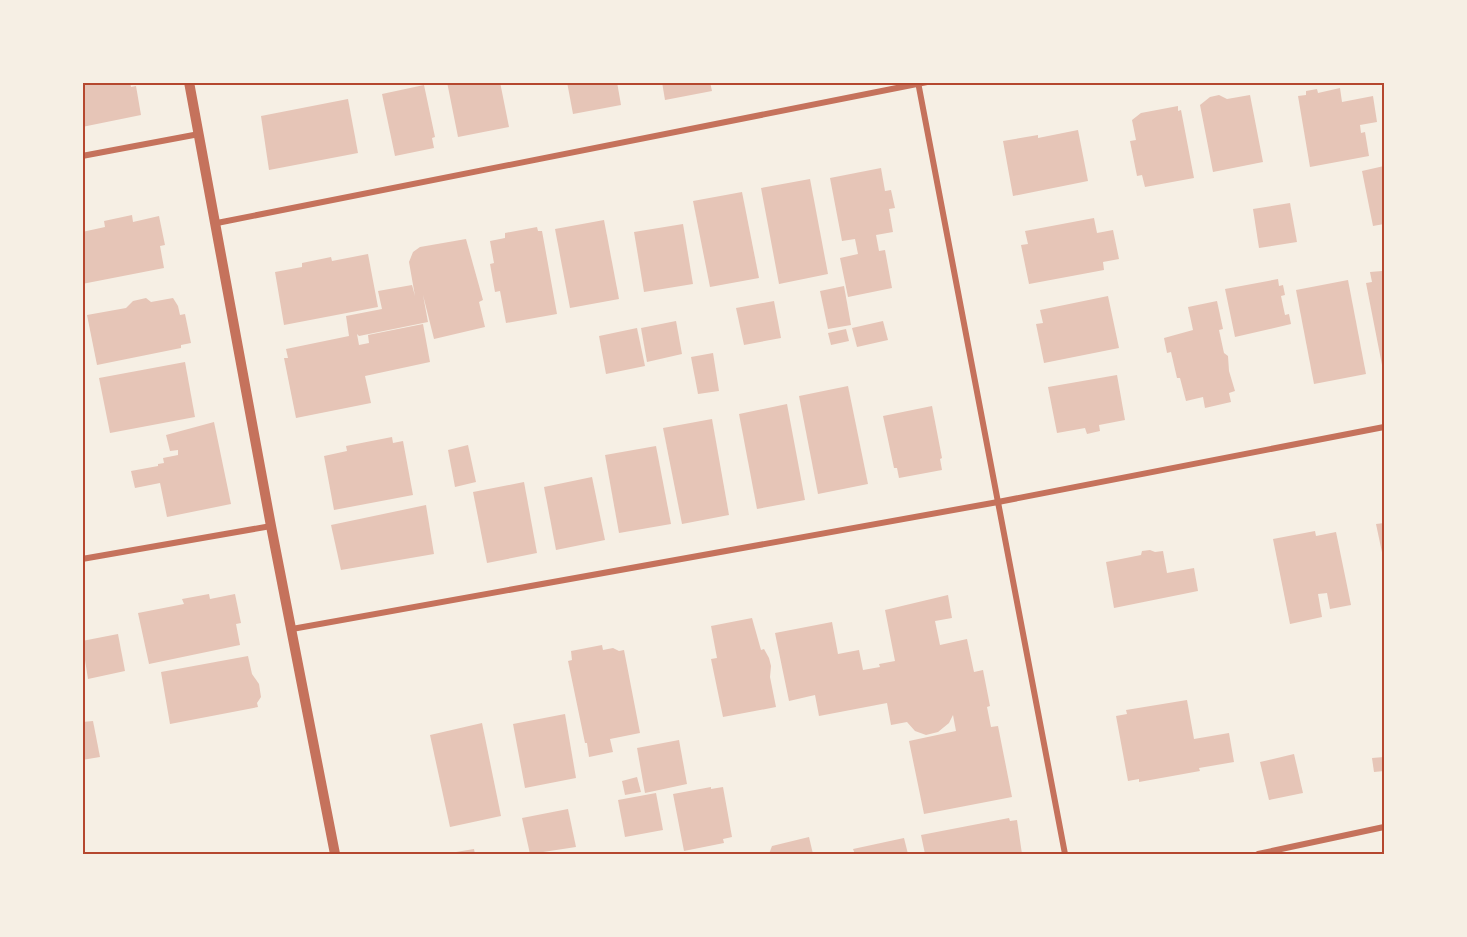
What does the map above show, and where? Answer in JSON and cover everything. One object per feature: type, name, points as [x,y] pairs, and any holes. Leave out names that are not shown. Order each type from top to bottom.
[{"type":"street","points":[[189,82],[217,223],[271,526],[335,855]]},
{"type":"street","points":[[217,223],[927,82]]},
{"type":"street","points":[[918,83],[1065,855]]},
{"type":"street","points":[[82,156],[200,134]]},
{"type":"street","points":[[292,629],[998,502],[1384,427]]},
{"type":"street","points":[[82,559],[271,526]]},
{"type":"street","points":[[1258,855],[1384,827]]},
{"type":"building","points":[[82,82],[130,82],[131,87],[136,86],[141,115],[82,127]]},
{"type":"building","points":[[447,82],[500,82],[509,127],[458,137]]},
{"type":"building","points":[[567,82],[617,82],[621,105],[573,114]]},
{"type":"building","points":[[662,82],[710,82],[712,91],[665,100]]},
{"type":"building","points":[[424,85],[435,137],[432,138],[434,148],[395,156],[382,94]]},
{"type":"building","points":[[1340,88],[1342,102],[1373,96],[1377,122],[1360,125],[1361,133],[1365,132],[1369,156],[1310,167],[1298,96],[1306,95],[1306,91],[1317,89],[1318,93]]},
{"type":"building","points":[[1219,95],[1227,99],[1250,95],[1263,162],[1213,172],[1200,105],[1210,97]]},
{"type":"building","points":[[348,99],[358,153],[269,170],[261,116]]},
{"type":"building","points":[[1178,106],[1178,111],[1181,110],[1194,178],[1145,187],[1142,175],[1137,176],[1130,141],[1136,140],[1132,120],[1141,113]]},
{"type":"building","points":[[1078,130],[1088,181],[1013,196],[1003,141],[1038,135],[1038,138]]},
{"type":"building","points":[[1384,166],[1384,224],[1373,226],[1362,171]]},
{"type":"building","points":[[881,168],[885,191],[891,190],[895,208],[889,209],[893,232],[876,235],[879,251],[885,250],[892,288],[848,297],[840,258],[858,254],[855,239],[842,241],[830,178]]},
{"type":"building","points":[[810,179],[828,274],[779,284],[761,188]]},
{"type":"building","points":[[742,192],[759,278],[710,287],[693,201]]},
{"type":"building","points":[[1290,203],[1297,242],[1259,248],[1253,209]]},
{"type":"building","points":[[132,215],[133,222],[159,216],[165,245],[160,246],[164,268],[82,284],[82,232],[105,227],[104,221]]},
{"type":"building","points":[[1094,218],[1097,233],[1113,230],[1119,259],[1103,262],[1104,270],[1029,284],[1021,245],[1028,244],[1025,231]]},
{"type":"building","points":[[604,220],[619,299],[570,308],[555,229]]},
{"type":"building","points":[[683,224],[693,284],[644,292],[634,232]]},
{"type":"building","points":[[537,227],[538,231],[542,231],[557,314],[506,323],[500,291],[495,292],[490,264],[494,263],[490,241],[505,238],[505,233]]},
{"type":"building","points":[[466,239],[483,300],[479,302],[485,327],[434,339],[423,295],[428,322],[359,336],[357,334],[359,345],[369,343],[368,335],[423,324],[430,362],[365,376],[371,403],[296,418],[284,358],[288,358],[286,349],[349,336],[346,316],[382,309],[378,291],[412,285],[415,296],[409,262],[413,252],[420,247]]},
{"type":"building","points":[[368,254],[378,307],[284,325],[275,272],[302,267],[302,263],[331,257],[332,261]]},
{"type":"building","points":[[1382,271],[1384,280],[1384,364],[1382,365],[1366,283],[1372,282],[1370,272]]},
{"type":"building","points":[[1278,279],[1279,286],[1283,285],[1285,295],[1281,296],[1285,315],[1289,314],[1291,324],[1235,337],[1225,289]]},
{"type":"building","points":[[1348,280],[1366,374],[1314,384],[1296,290]]},
{"type":"building","points":[[844,286],[851,325],[828,329],[820,291]]},
{"type":"building","points":[[1108,296],[1119,348],[1044,363],[1036,324],[1043,323],[1040,310]]},
{"type":"building","points":[[146,298],[151,302],[173,298],[180,315],[185,314],[191,343],[181,345],[181,348],[97,365],[87,315],[126,308],[133,301]]},
{"type":"building","points":[[774,301],[781,338],[744,345],[736,308]]},
{"type":"building","points":[[1217,301],[1223,329],[1219,330],[1224,353],[1228,356],[1229,371],[1235,391],[1229,393],[1231,402],[1205,408],[1203,397],[1186,401],[1180,378],[1177,378],[1171,352],[1167,353],[1164,338],[1193,330],[1188,307]]},
{"type":"building","points":[[676,321],[682,354],[647,362],[641,328]]},
{"type":"building","points":[[883,321],[888,340],[857,347],[852,328]]},
{"type":"building","points":[[637,328],[645,366],[606,374],[599,336]]},
{"type":"building","points":[[846,329],[849,341],[831,345],[828,333]]},
{"type":"building","points":[[713,353],[719,391],[698,394],[691,357]]},
{"type":"building","points":[[185,362],[195,417],[110,433],[99,378]]},
{"type":"building","points":[[1117,375],[1125,420],[1099,425],[1100,431],[1087,434],[1085,428],[1057,433],[1048,387]]},
{"type":"building","points":[[848,386],[868,484],[818,494],[799,396]]},
{"type":"building","points":[[787,404],[805,500],[757,509],[739,414]]},
{"type":"building","points":[[932,406],[942,458],[940,459],[942,470],[899,478],[897,468],[894,468],[883,416]]},
{"type":"building","points":[[712,419],[729,515],[682,524],[663,428]]},
{"type":"building","points":[[214,422],[231,504],[167,517],[160,483],[135,488],[131,471],[158,466],[164,463],[163,458],[178,455],[178,450],[170,451],[166,435]]},
{"type":"building","points":[[392,437],[393,443],[403,441],[413,495],[334,510],[324,456],[347,451],[346,446]]},
{"type":"building","points":[[468,445],[476,482],[455,487],[448,450]]},
{"type":"building","points":[[656,446],[671,524],[619,533],[605,455]]},
{"type":"building","points":[[592,477],[605,540],[556,550],[544,487]]},
{"type":"building","points":[[524,482],[537,553],[487,563],[473,492]]},
{"type":"building","points":[[426,505],[434,554],[341,570],[331,525]]},
{"type":"building","points":[[1384,523],[1384,557],[1383,557],[1376,524]]},
{"type":"building","points":[[1315,531],[1316,536],[1336,532],[1351,605],[1330,609],[1327,593],[1318,594],[1322,617],[1290,624],[1273,539]]},
{"type":"building","points":[[1142,551],[1163,551],[1167,573],[1194,568],[1198,591],[1114,608],[1106,562],[1141,555]]},
{"type":"building","points":[[209,594],[210,599],[235,594],[241,623],[236,624],[240,645],[149,664],[138,613],[184,604],[182,599]]},
{"type":"building","points":[[948,595],[952,618],[935,621],[940,645],[967,639],[974,672],[983,670],[990,706],[987,707],[991,727],[998,726],[1012,797],[924,814],[909,741],[956,731],[953,715],[949,723],[938,732],[926,735],[915,731],[907,722],[891,725],[887,703],[819,716],[815,695],[789,701],[775,633],[832,622],[838,654],[859,650],[863,670],[880,667],[879,664],[895,661],[885,610]]},
{"type":"building","points":[[752,618],[761,650],[764,649],[769,658],[776,707],[723,717],[711,659],[717,658],[711,626]]},
{"type":"building","points":[[118,634],[125,671],[88,679],[82,641]]},
{"type":"building","points":[[602,645],[603,650],[613,648],[619,651],[624,650],[640,733],[610,739],[613,752],[589,757],[568,661],[572,660],[571,651]]},
{"type":"building","points":[[248,656],[252,674],[259,684],[261,697],[257,703],[258,707],[170,724],[161,672]]},
{"type":"building","points":[[1187,700],[1194,739],[1229,733],[1234,762],[1199,768],[1200,771],[1139,782],[1139,779],[1128,781],[1116,716],[1127,714],[1126,710]]},
{"type":"building","points":[[565,714],[576,778],[525,788],[513,724]]},
{"type":"building","points":[[93,721],[100,757],[82,760],[82,722]]},
{"type":"building","points":[[482,723],[501,816],[450,827],[430,735]]},
{"type":"building","points":[[679,740],[687,784],[645,793],[637,748]]},
{"type":"building","points":[[1294,754],[1303,793],[1269,800],[1260,762]]},
{"type":"building","points":[[1384,757],[1384,771],[1374,772],[1372,758]]},
{"type":"building","points":[[637,777],[641,792],[625,795],[622,781]]},
{"type":"building","points":[[711,787],[711,789],[723,787],[732,837],[723,839],[724,843],[684,851],[673,794]]},
{"type":"building","points":[[656,793],[663,830],[625,837],[618,800]]},
{"type":"building","points":[[568,809],[576,847],[530,854],[522,818]]},
{"type":"building","points":[[1009,818],[1010,821],[1017,820],[1022,854],[925,854],[921,835]]},
{"type":"building","points":[[809,837],[813,854],[769,854],[772,846]]},
{"type":"building","points":[[904,838],[908,854],[855,854],[853,849]]},
{"type":"building","points":[[474,849],[475,854],[450,854],[450,853]]}]
